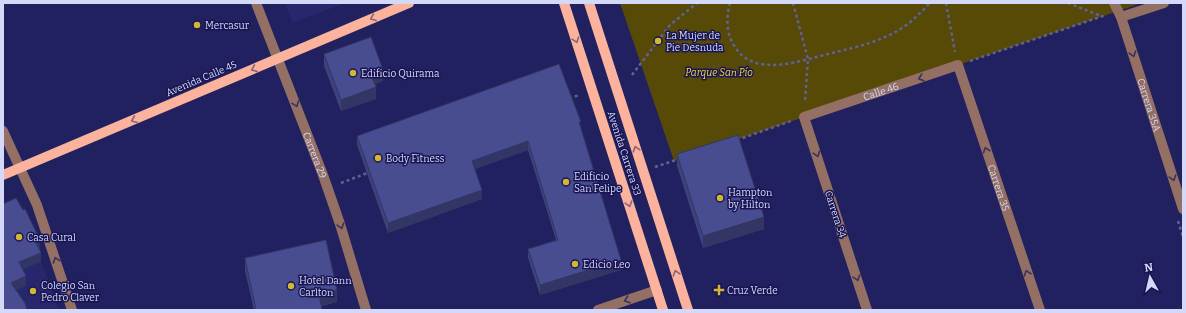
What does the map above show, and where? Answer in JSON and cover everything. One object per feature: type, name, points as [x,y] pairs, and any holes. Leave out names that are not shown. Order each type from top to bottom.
[{"type":"main road","name":"Avenida Calle 45","points":[[3,175],[409,3]]},
{"type":"main road","name":"Avenida Carrera 33","points":[[564,3],[663,310]]},
{"type":"main road","name":"Avenida Carrera 33","points":[[589,3],[688,310]]},
{"type":"street","name":"Carrera 29","points":[[256,3],[279,58],[328,188],[366,310]]},
{"type":"street","points":[[1118,10],[1164,3]]},
{"type":"street","name":"Carrera 35A","points":[[1118,10],[1183,209]]},
{"type":"street","name":"Calle 46","points":[[804,117],[958,65]]},
{"type":"street","name":"Carrera 35","points":[[958,65],[1040,310]]},
{"type":"street","name":"Carrera 34","points":[[804,117],[867,310]]},
{"type":"street","points":[[3,131],[37,205],[72,310]]},
{"type":"street","points":[[598,310],[657,290]]},
{"type":"path","points":[[632,75],[670,25],[697,3]]},
{"type":"path","points":[[730,3],[727,14],[730,40],[738,52],[750,61],[765,65],[782,64],[808,59],[857,47],[889,36],[912,21],[929,3]]},
{"type":"path","points":[[734,140],[804,117],[808,59],[794,3]]},
{"type":"path","points":[[946,3],[958,65],[1118,10]]},
{"type":"path","points":[[1068,3],[1102,16]]},
{"type":"path","points":[[565,100],[580,94]]},
{"type":"path","points":[[644,171],[682,158]]},
{"type":"path","points":[[328,188],[371,172]]},
{"type":"shaded area","points":[[285,3],[345,3],[293,23]]},
{"type":"shaded area","name":"Colegio San Pedro Claver","points":[[41,262],[59,310],[3,310],[3,296],[19,271]]},
{"type":"green space","name":"Parque San Pío","points":[[620,3],[1142,3],[674,161]]},
{"type":"building","name":"Edificio Quirama","points":[[371,37],[383,70],[371,75],[376,87],[341,100],[324,54]]},
{"type":"building","points":[[559,64],[581,122],[579,122],[621,260],[540,285],[528,249],[558,240],[528,141],[472,161],[482,190],[388,223],[357,136]]},
{"type":"building","name":"Hampton by Hilton","points":[[738,135],[764,217],[703,236],[677,154]]},
{"type":"building","points":[[16,198],[23,210],[25,209],[40,240],[36,243],[41,253],[19,262],[26,276],[11,283],[25,303],[27,310],[3,310],[3,204]]},
{"type":"building","name":"Hotel Dann Carlton","points":[[326,240],[337,290],[319,294],[322,310],[256,310],[245,258]]},
{"type":"place","name":"Mercasur","points":[[197,25]]},
{"type":"place","name":"La Mujer de Pie Desnuda","points":[[658,41]]},
{"type":"place","name":"Edificio Quirama","points":[[353,73]]},
{"type":"place","name":"Body Fitness","points":[[378,158]]},
{"type":"place","name":"Edificio San Felipe","points":[[566,182]]},
{"type":"place","name":"Hampton by Hilton","points":[[720,198]]},
{"type":"place","name":"Casa Cural","points":[[19,237]]},
{"type":"place","name":"Edicio Leo","points":[[575,264]]},
{"type":"place","name":"Hotel Dann Carlton","points":[[291,286]]},
{"type":"place","name":"Cruz Verde","points":[[719,290]]},
{"type":"place","name":"Colegio San Pedro Claver","points":[[33,291]]}]
